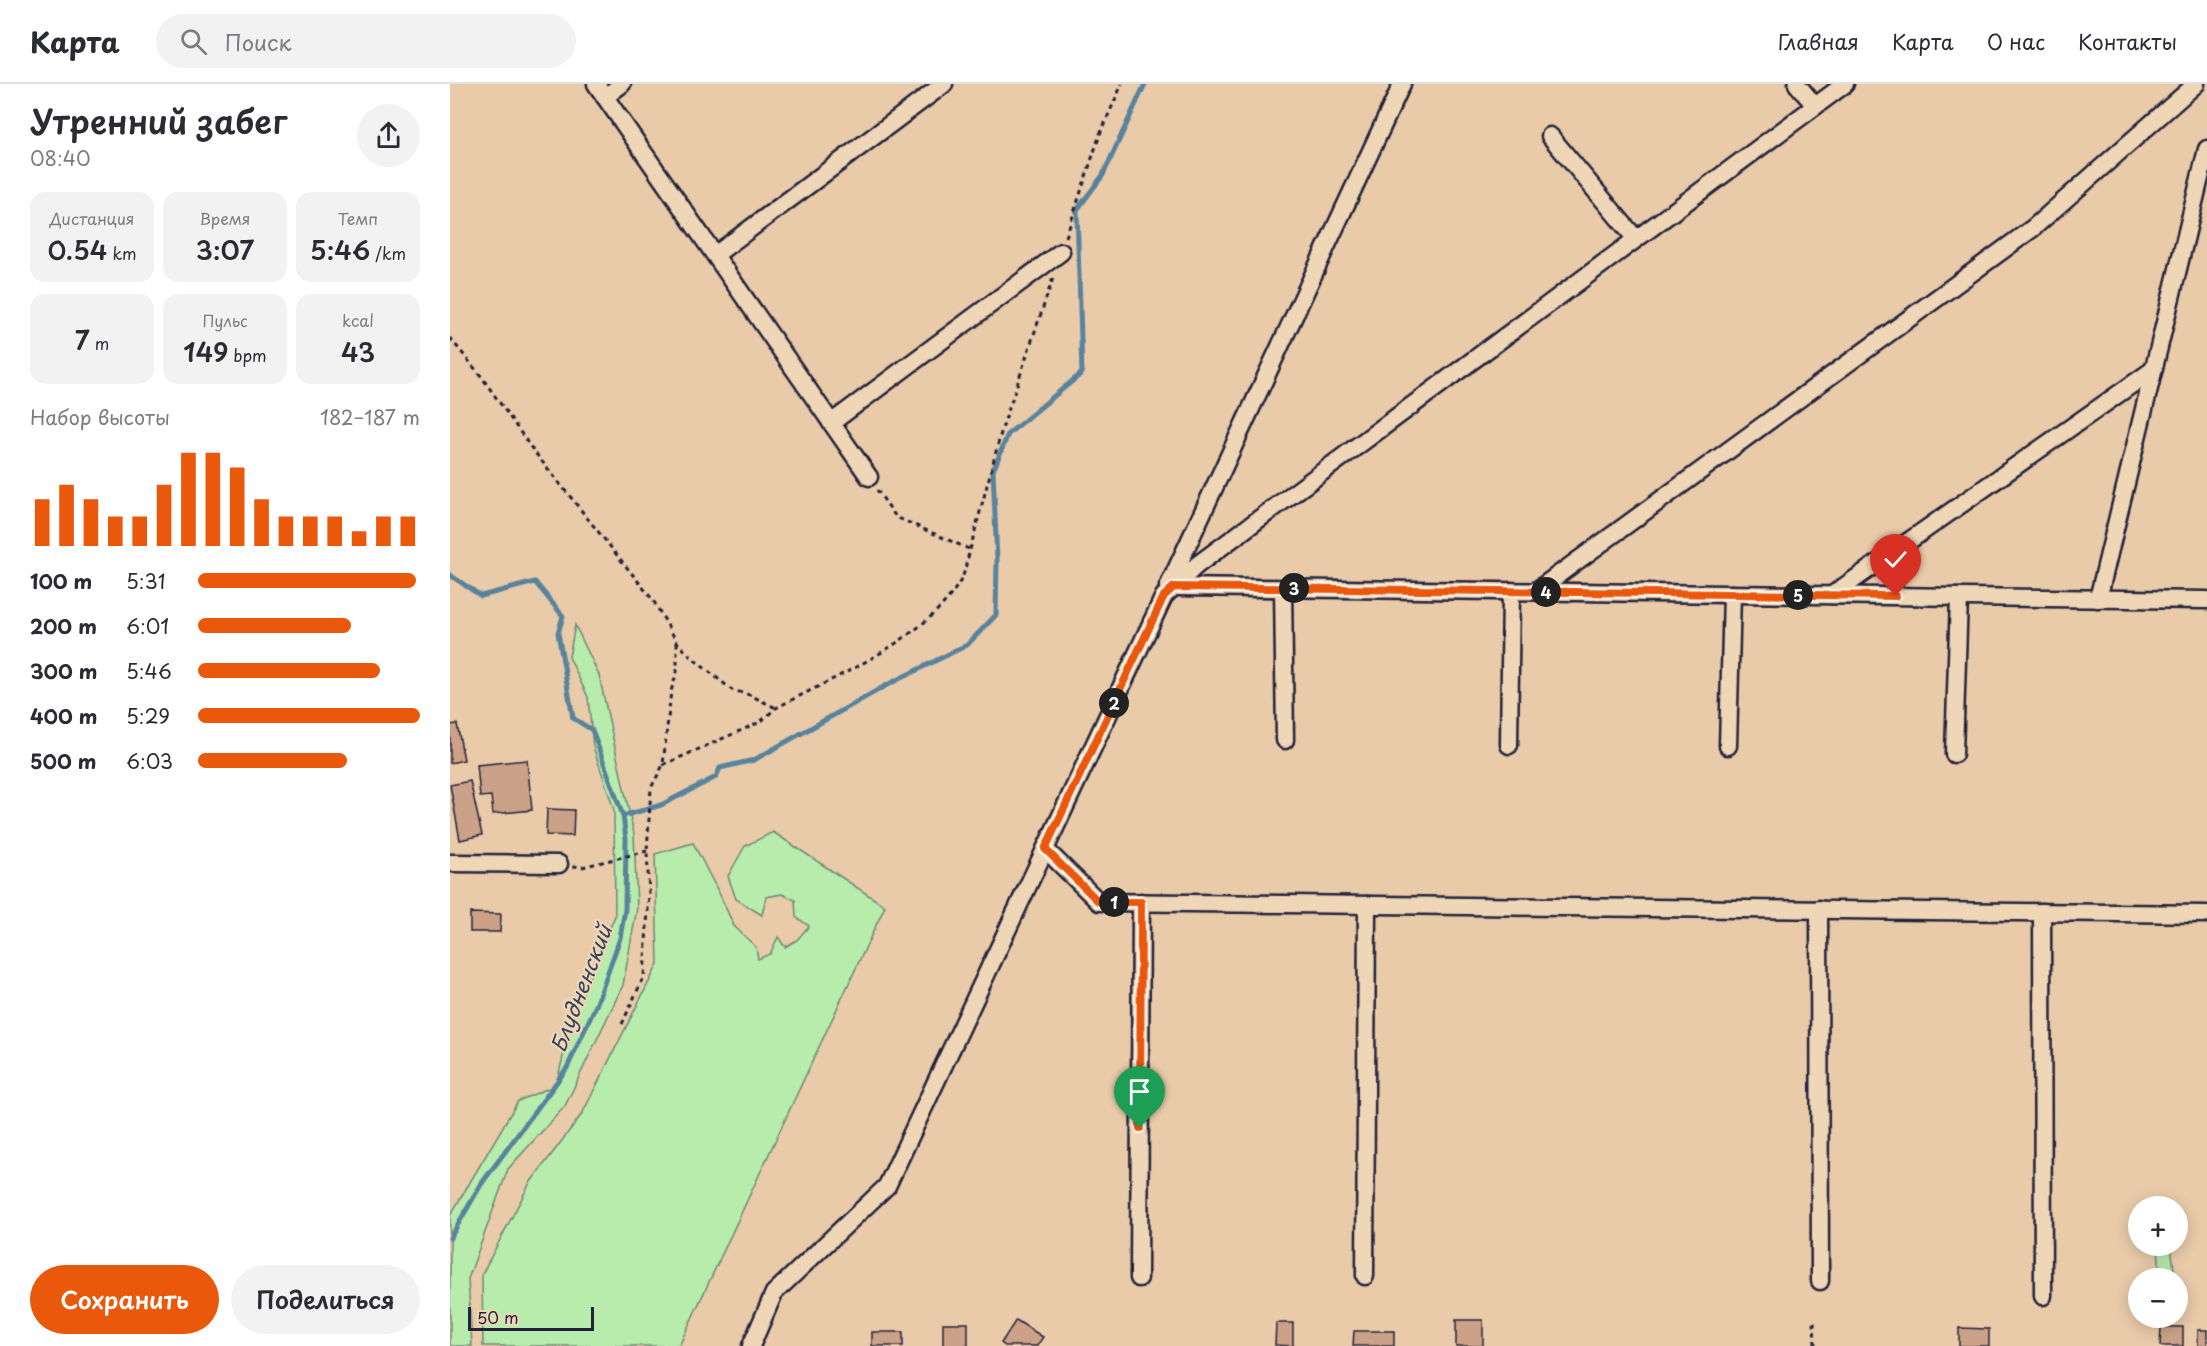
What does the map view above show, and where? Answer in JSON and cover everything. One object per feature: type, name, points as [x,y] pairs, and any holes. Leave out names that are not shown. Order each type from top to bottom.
[{"type":"street","points":[[622,84],[601,90],[869,477]]},
{"type":"street","points":[[715,255],[944,84]]},
{"type":"street","points":[[751,1346],[774,1293],[886,1186],[1169,591],[1401,84]]},
{"type":"street","points":[[1797,84],[1815,106]]},
{"type":"street","points":[[1169,591],[1197,565],[1845,84]]},
{"type":"street","points":[[1536,591],[2033,228],[2196,84]]},
{"type":"street","points":[[1550,136],[1636,239]]},
{"type":"street","points":[[2098,599],[2207,149]]},
{"type":"street","points":[[831,423],[1061,252]]},
{"type":"street","points":[[1832,595],[2154,369]]},
{"type":"street","points":[[1169,591],[1283,588],[2207,600]]},
{"type":"street","points":[[1283,588],[1286,740]]},
{"type":"street","points":[[1509,745],[1511,591]]},
{"type":"street","points":[[1728,746],[1732,594]]},
{"type":"street","points":[[1954,754],[1959,597]]},
{"type":"street","points":[[1045,849],[1099,902],[2207,914]]},
{"type":"street","points":[[450,863],[559,864]]},
{"type":"street","points":[[1139,1278],[1141,902]]},
{"type":"street","points":[[1365,1276],[1367,904]]},
{"type":"street","points":[[1819,909],[1820,1281]]},
{"type":"street","points":[[2042,912],[2043,1296]]},
{"type":"path","points":[[663,765],[760,722],[776,708],[894,644],[936,612],[955,591],[963,576],[1002,429],[1100,134],[1122,84]]},
{"type":"path","points":[[450,338],[481,376],[532,449],[653,600],[677,642],[732,690],[750,695],[776,708]]},
{"type":"path","points":[[869,477],[896,517],[969,549]]},
{"type":"path","points":[[622,1024],[644,976],[649,892],[647,851],[651,788],[663,765],[669,701],[677,672],[677,642]]},
{"type":"path","points":[[559,864],[582,867],[647,851]]},
{"type":"path","points":[[1814,1322],[1815,1346]]},
{"type":"green space","points":[[575,625],[599,675],[634,834],[637,908],[623,985],[565,1106],[508,1169],[468,1279],[472,1346],[450,1346],[450,1216],[518,1101],[556,1085],[574,1013],[615,916],[614,810],[593,746],[588,697],[569,657]]},
{"type":"green space","points":[[773,832],[885,906],[679,1346],[483,1346],[482,1274],[530,1183],[582,1114],[658,964],[655,854],[693,843],[734,926],[756,947],[758,959],[770,954],[778,937],[785,947],[797,940],[809,926],[796,917],[795,900],[782,894],[766,897],[762,915],[736,899],[728,876],[745,846]]},
{"type":"green space","points":[[2159,1256],[2172,1256],[2174,1268],[2159,1268]]},
{"type":"building","points":[[457,724],[464,760],[450,763],[450,725]]},
{"type":"building","points":[[527,760],[532,810],[493,814],[491,796],[480,797],[477,765]]},
{"type":"building","points":[[470,781],[482,835],[460,840],[450,785]]},
{"type":"building","points":[[547,809],[574,810],[573,836],[546,835]]},
{"type":"building","points":[[470,913],[501,914],[500,932],[470,932]]},
{"type":"building","points":[[1016,1320],[1043,1337],[1037,1346],[1005,1346],[1001,1343]]},
{"type":"building","points":[[1456,1320],[1483,1320],[1483,1346],[1456,1346]]},
{"type":"building","points":[[943,1323],[968,1323],[968,1346],[943,1346]]},
{"type":"building","points":[[1276,1323],[1293,1323],[1293,1346],[1275,1345]]},
{"type":"building","points":[[1959,1328],[1989,1329],[1989,1346],[1959,1346]]},
{"type":"building","points":[[2161,1328],[2183,1328],[2183,1346],[2160,1346]]},
{"type":"building","points":[[2198,1330],[2207,1330],[2207,1346],[2198,1346]]},
{"type":"building","points":[[1354,1331],[1394,1331],[1394,1346],[1353,1346]]},
{"type":"building","points":[[872,1332],[903,1332],[903,1346],[872,1346]]},
{"type":"waterway","points":[[623,816],[661,805],[716,777],[720,768],[754,760],[887,685],[967,645],[996,615],[997,560],[993,471],[1008,434],[1082,373],[1077,210],[1103,175],[1145,84]]},
{"type":"waterway","name":"Блудненский","points":[[450,575],[481,596],[535,582],[563,616],[558,633],[573,718],[592,730],[623,816],[626,839],[625,909],[620,938],[597,1003],[567,1068],[482,1183],[450,1238]]},
{"type":"route","points":[[1140,1128],[1141,902],[1099,902],[1045,849],[1164,596],[1174,587],[1896,596]]}]
